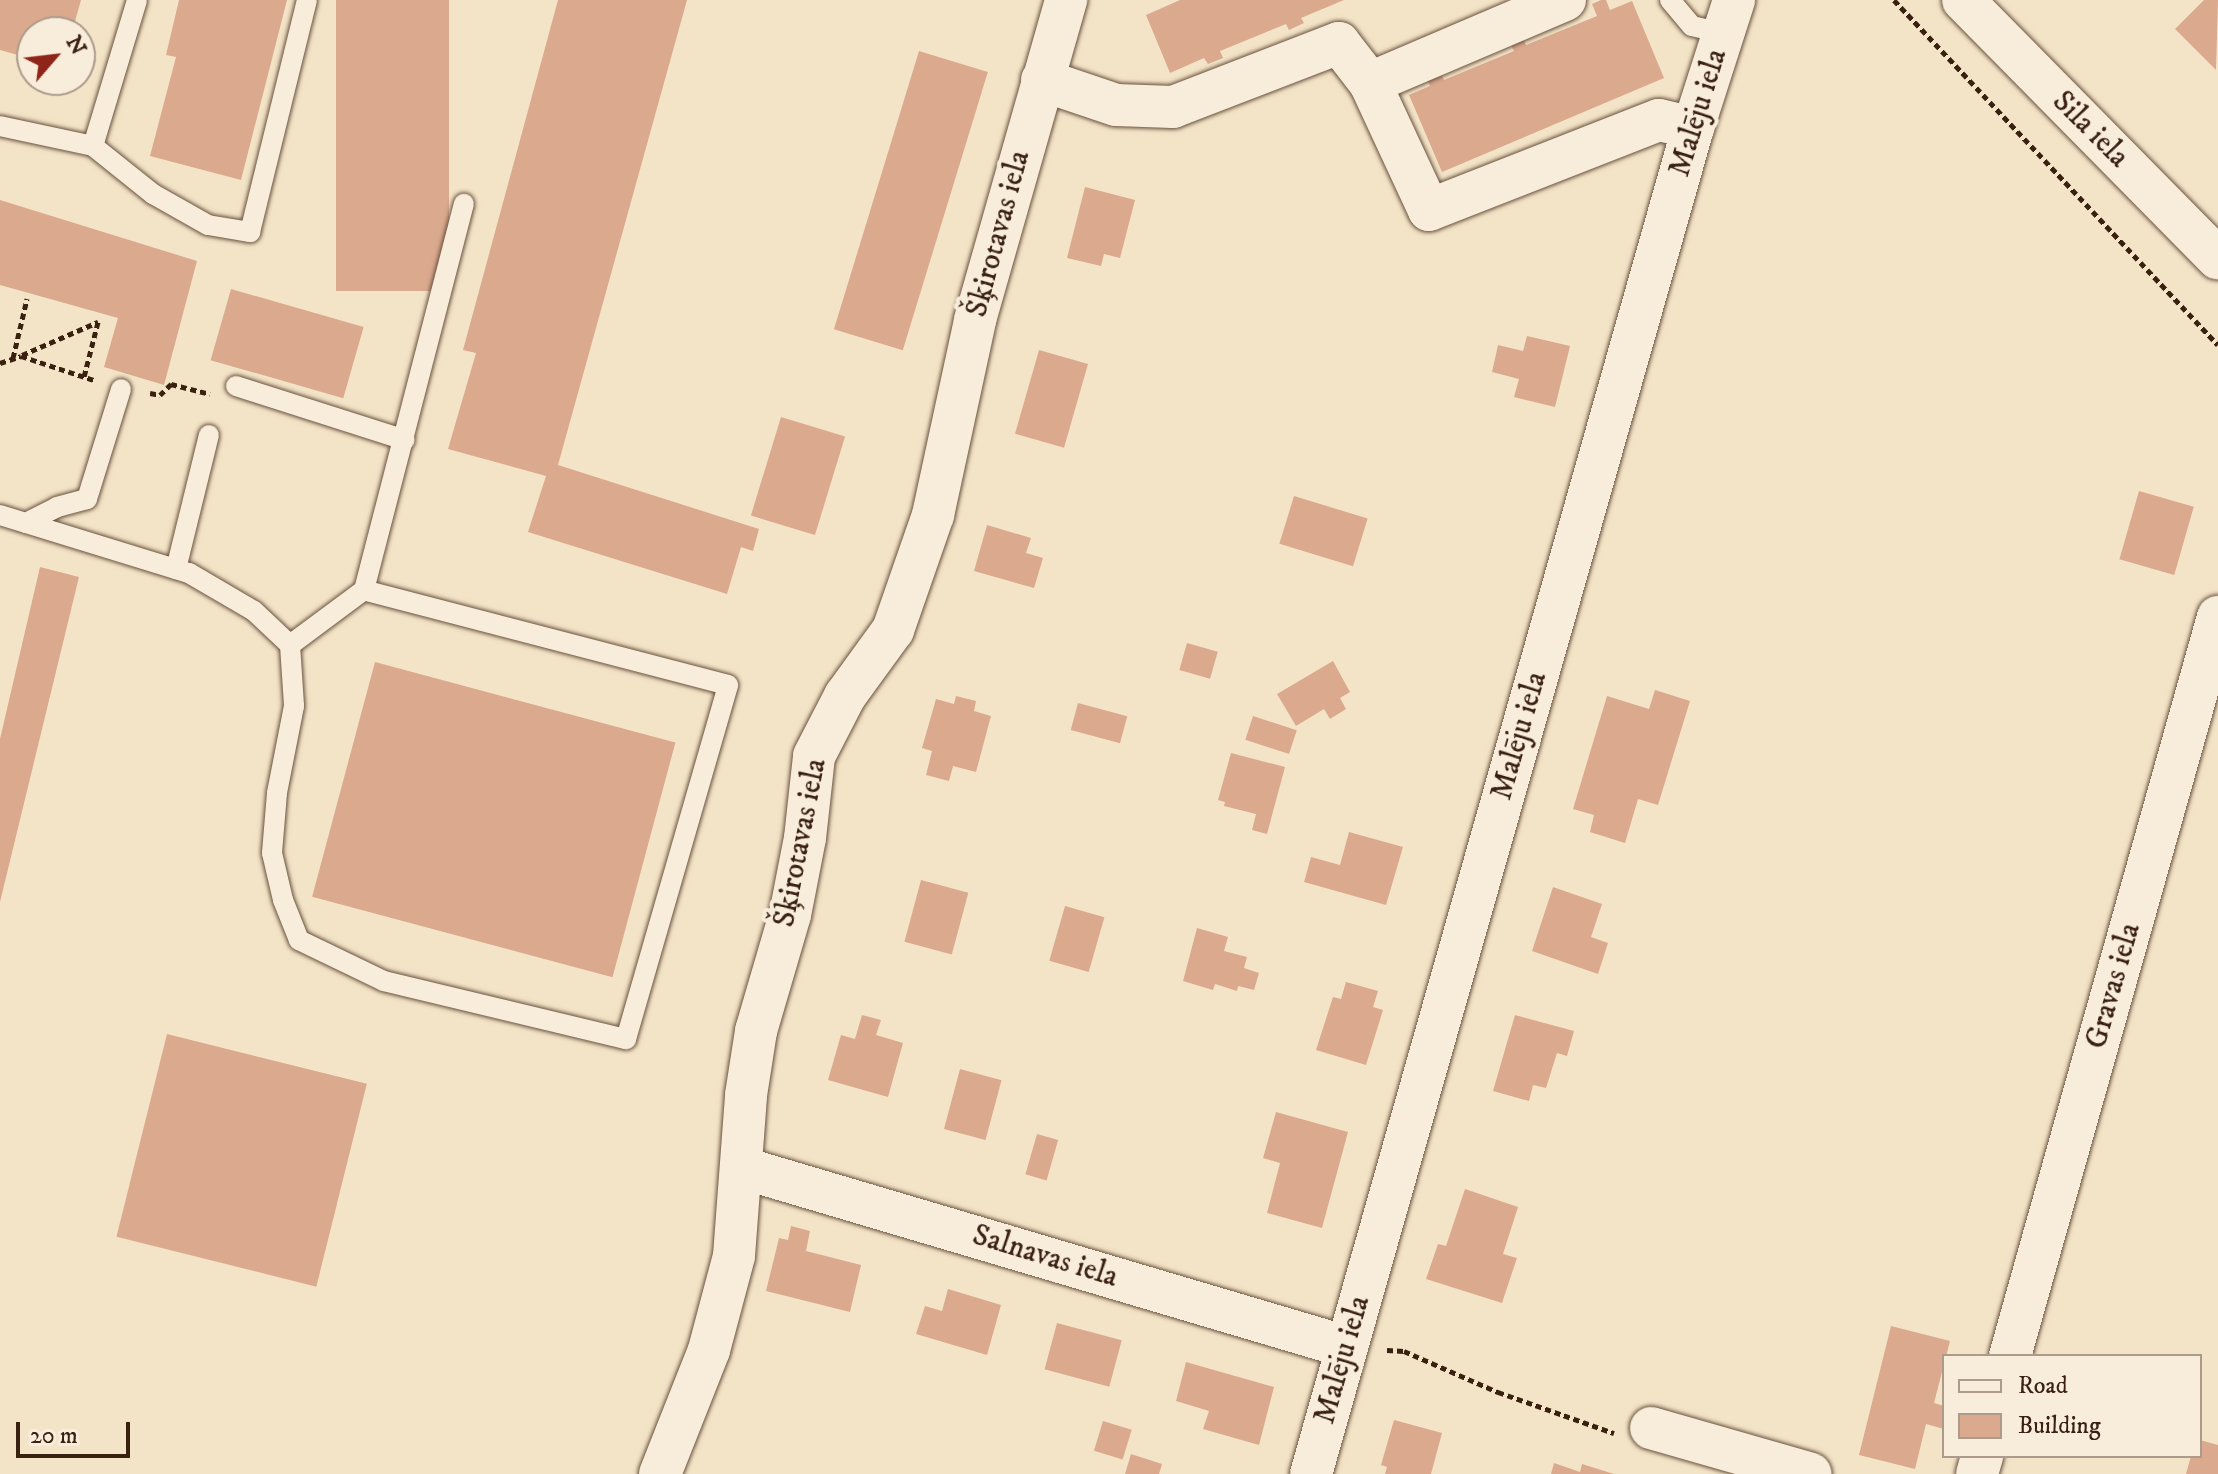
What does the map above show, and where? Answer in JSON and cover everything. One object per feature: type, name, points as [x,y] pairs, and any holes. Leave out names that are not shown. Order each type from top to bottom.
[{"type":"street","name":"Šķirotavas iela","points":[[660,1474],[709,1350],[734,1256],[743,1168],[746,1095],[756,1031],[793,899],[805,838],[814,756],[845,696],[893,630],[928,529],[975,320],[1066,0]]},
{"type":"street","points":[[1370,83],[1565,0]]},
{"type":"street","name":"Sila iela","points":[[1963,0],[2218,259]]},
{"type":"street","name":"Malēju iela","points":[[1311,1474],[1693,128],[1728,16]]},
{"type":"street","points":[[1042,80],[1116,105],[1173,107],[1339,43],[1370,83],[1429,210],[1659,120],[1693,128]]},
{"type":"street","name":"Gravas iela","points":[[2011,1354],[2218,617]]},
{"type":"street","name":"Salnavas iela","points":[[743,1168],[1347,1347]]},
{"type":"street","points":[[1651,1428],[1811,1474]]},
{"type":"lane","points":[[93,146],[137,0]]},
{"type":"lane","points":[[0,126],[93,146],[153,194],[208,225],[250,232],[307,0]]},
{"type":"lane","points":[[1670,0],[1692,26],[1728,16]]},
{"type":"lane","points":[[290,645],[364,590],[464,204]]},
{"type":"lane","points":[[236,386],[405,440]]},
{"type":"lane","points":[[26,523],[57,507],[87,499],[121,389]]},
{"type":"lane","points":[[176,569],[209,435]]},
{"type":"lane","points":[[0,515],[176,569],[254,611],[290,645],[294,706],[277,793],[272,853],[283,900],[299,940],[384,981],[626,1039],[728,685],[364,590]]},
{"type":"path","points":[[1894,0],[2218,345]]},
{"type":"path","points":[[12,359],[27,299]]},
{"type":"path","points":[[0,363],[98,322],[84,377]]},
{"type":"path","points":[[21,356],[121,389],[160,395],[171,384],[206,395],[236,386]]},
{"type":"path","points":[[1347,1347],[1404,1351],[1498,1392],[1616,1434],[1651,1428]]},
{"type":"building","points":[[0,0],[81,0],[76,16],[16,16],[16,54],[0,50]]},
{"type":"building","points":[[179,0],[287,0],[241,180],[150,156],[176,57],[166,55]]},
{"type":"building","points":[[336,0],[449,0],[449,291],[336,291]]},
{"type":"building","points":[[558,0],[687,0],[558,465],[759,529],[753,551],[741,547],[727,594],[528,532],[546,476],[448,449],[476,353],[463,350]]},
{"type":"building","points":[[1180,0],[1344,0],[1301,18],[1304,23],[1289,30],[1286,24],[1220,51],[1223,58],[1208,64],[1204,58],[1170,73],[1146,15]]},
{"type":"building","points":[[1606,0],[1610,10],[1632,1],[1664,78],[1442,172],[1409,95],[1430,86],[1425,74],[1438,68],[1444,80],[1514,51],[1508,39],[1521,34],[1526,45],[1597,16],[1592,4]]},
{"type":"building","points":[[2204,0],[2218,0],[2216,70],[2175,29]]},
{"type":"building","points":[[919,51],[988,72],[903,350],[834,329]]},
{"type":"building","points":[[1085,187],[1135,200],[1120,258],[1104,254],[1101,266],[1067,258]]},
{"type":"building","points":[[0,200],[197,261],[164,385],[104,367],[118,318],[0,285]]},
{"type":"building","points":[[231,289],[364,327],[343,398],[211,360]]},
{"type":"building","points":[[1527,336],[1570,346],[1555,407],[1514,397],[1519,379],[1492,372],[1498,345],[1523,351]]},
{"type":"building","points":[[1039,350],[1088,364],[1064,448],[1015,434]]},
{"type":"building","points":[[781,417],[845,437],[815,535],[751,515]]},
{"type":"building","points":[[2139,491],[2194,507],[2174,575],[2119,559]]},
{"type":"building","points":[[1294,496],[1368,519],[1353,566],[1279,544]]},
{"type":"building","points":[[987,525],[1031,538],[1026,553],[1043,558],[1034,588],[974,571]]},
{"type":"building","points":[[40,567],[79,577],[0,902],[0,739]]},
{"type":"building","points":[[1187,643],[1218,652],[1210,679],[1179,670]]},
{"type":"building","points":[[1333,661],[1350,692],[1340,698],[1346,709],[1330,719],[1324,709],[1296,726],[1277,694]]},
{"type":"building","points":[[375,662],[675,742],[613,977],[312,897]]},
{"type":"building","points":[[1655,690],[1690,701],[1658,805],[1638,799],[1625,843],[1590,832],[1594,815],[1573,809],[1607,696],[1649,709]]},
{"type":"building","points":[[956,696],[976,701],[974,711],[991,716],[976,772],[953,766],[949,781],[926,775],[932,751],[922,748],[936,699],[954,704]]},
{"type":"building","points":[[1078,703],[1127,716],[1120,743],[1071,730]]},
{"type":"building","points":[[1253,716],[1297,730],[1289,754],[1245,740]]},
{"type":"building","points":[[1231,753],[1285,767],[1267,834],[1252,830],[1256,814],[1224,806],[1225,802],[1218,800]]},
{"type":"building","points":[[1349,832],[1403,847],[1386,905],[1304,882],[1311,857],[1340,865]]},
{"type":"building","points":[[921,880],[968,893],[952,955],[904,942]]},
{"type":"building","points":[[1553,887],[1602,904],[1591,937],[1608,943],[1598,974],[1532,951]]},
{"type":"building","points":[[1065,906],[1104,917],[1089,972],[1049,961]]},
{"type":"building","points":[[1197,928],[1228,937],[1224,951],[1247,957],[1244,968],[1259,973],[1254,990],[1238,986],[1237,991],[1215,984],[1213,990],[1183,981]]},
{"type":"building","points":[[1346,982],[1378,991],[1373,1007],[1383,1010],[1366,1065],[1316,1050],[1333,997],[1341,999]]},
{"type":"building","points":[[862,1015],[881,1020],[876,1035],[903,1043],[888,1097],[828,1080],[841,1035],[855,1039]]},
{"type":"building","points":[[1515,1015],[1574,1031],[1567,1056],[1557,1053],[1546,1088],[1533,1085],[1529,1101],[1493,1091]]},
{"type":"building","points":[[167,1034],[367,1084],[316,1287],[116,1237]]},
{"type":"building","points":[[960,1069],[1002,1080],[985,1140],[944,1129]]},
{"type":"building","points":[[1276,1112],[1348,1132],[1322,1228],[1267,1213],[1280,1163],[1263,1158]]},
{"type":"building","points":[[1037,1134],[1058,1140],[1047,1180],[1025,1174]]},
{"type":"building","points":[[1465,1189],[1518,1207],[1503,1254],[1517,1258],[1502,1303],[1426,1279],[1438,1244],[1446,1246]]},
{"type":"building","points":[[791,1226],[810,1231],[806,1251],[861,1265],[850,1312],[766,1291],[779,1238],[788,1240]]},
{"type":"building","points":[[948,1289],[1001,1305],[987,1355],[916,1334],[925,1306],[942,1311]]},
{"type":"building","points":[[1057,1323],[1122,1340],[1109,1387],[1045,1369]]},
{"type":"building","points":[[1891,1326],[1950,1341],[1947,1354],[1942,1354],[1942,1372],[1934,1403],[1942,1405],[1942,1428],[1926,1424],[1915,1469],[1859,1455]]},
{"type":"building","points":[[1186,1362],[1274,1387],[1259,1445],[1203,1429],[1209,1411],[1176,1401]]},
{"type":"building","points":[[1394,1420],[1442,1433],[1431,1474],[1385,1474],[1387,1467],[1381,1465]]},
{"type":"building","points":[[1103,1421],[1132,1430],[1123,1459],[1094,1451]]},
{"type":"building","points":[[2202,1441],[2218,1445],[2218,1474],[2186,1474],[2190,1458],[2202,1458]]},
{"type":"building","points":[[1131,1454],[1162,1464],[1159,1474],[1125,1474]]},
{"type":"building","points":[[1554,1463],[1580,1472],[1582,1464],[1614,1474],[1551,1474]]}]
